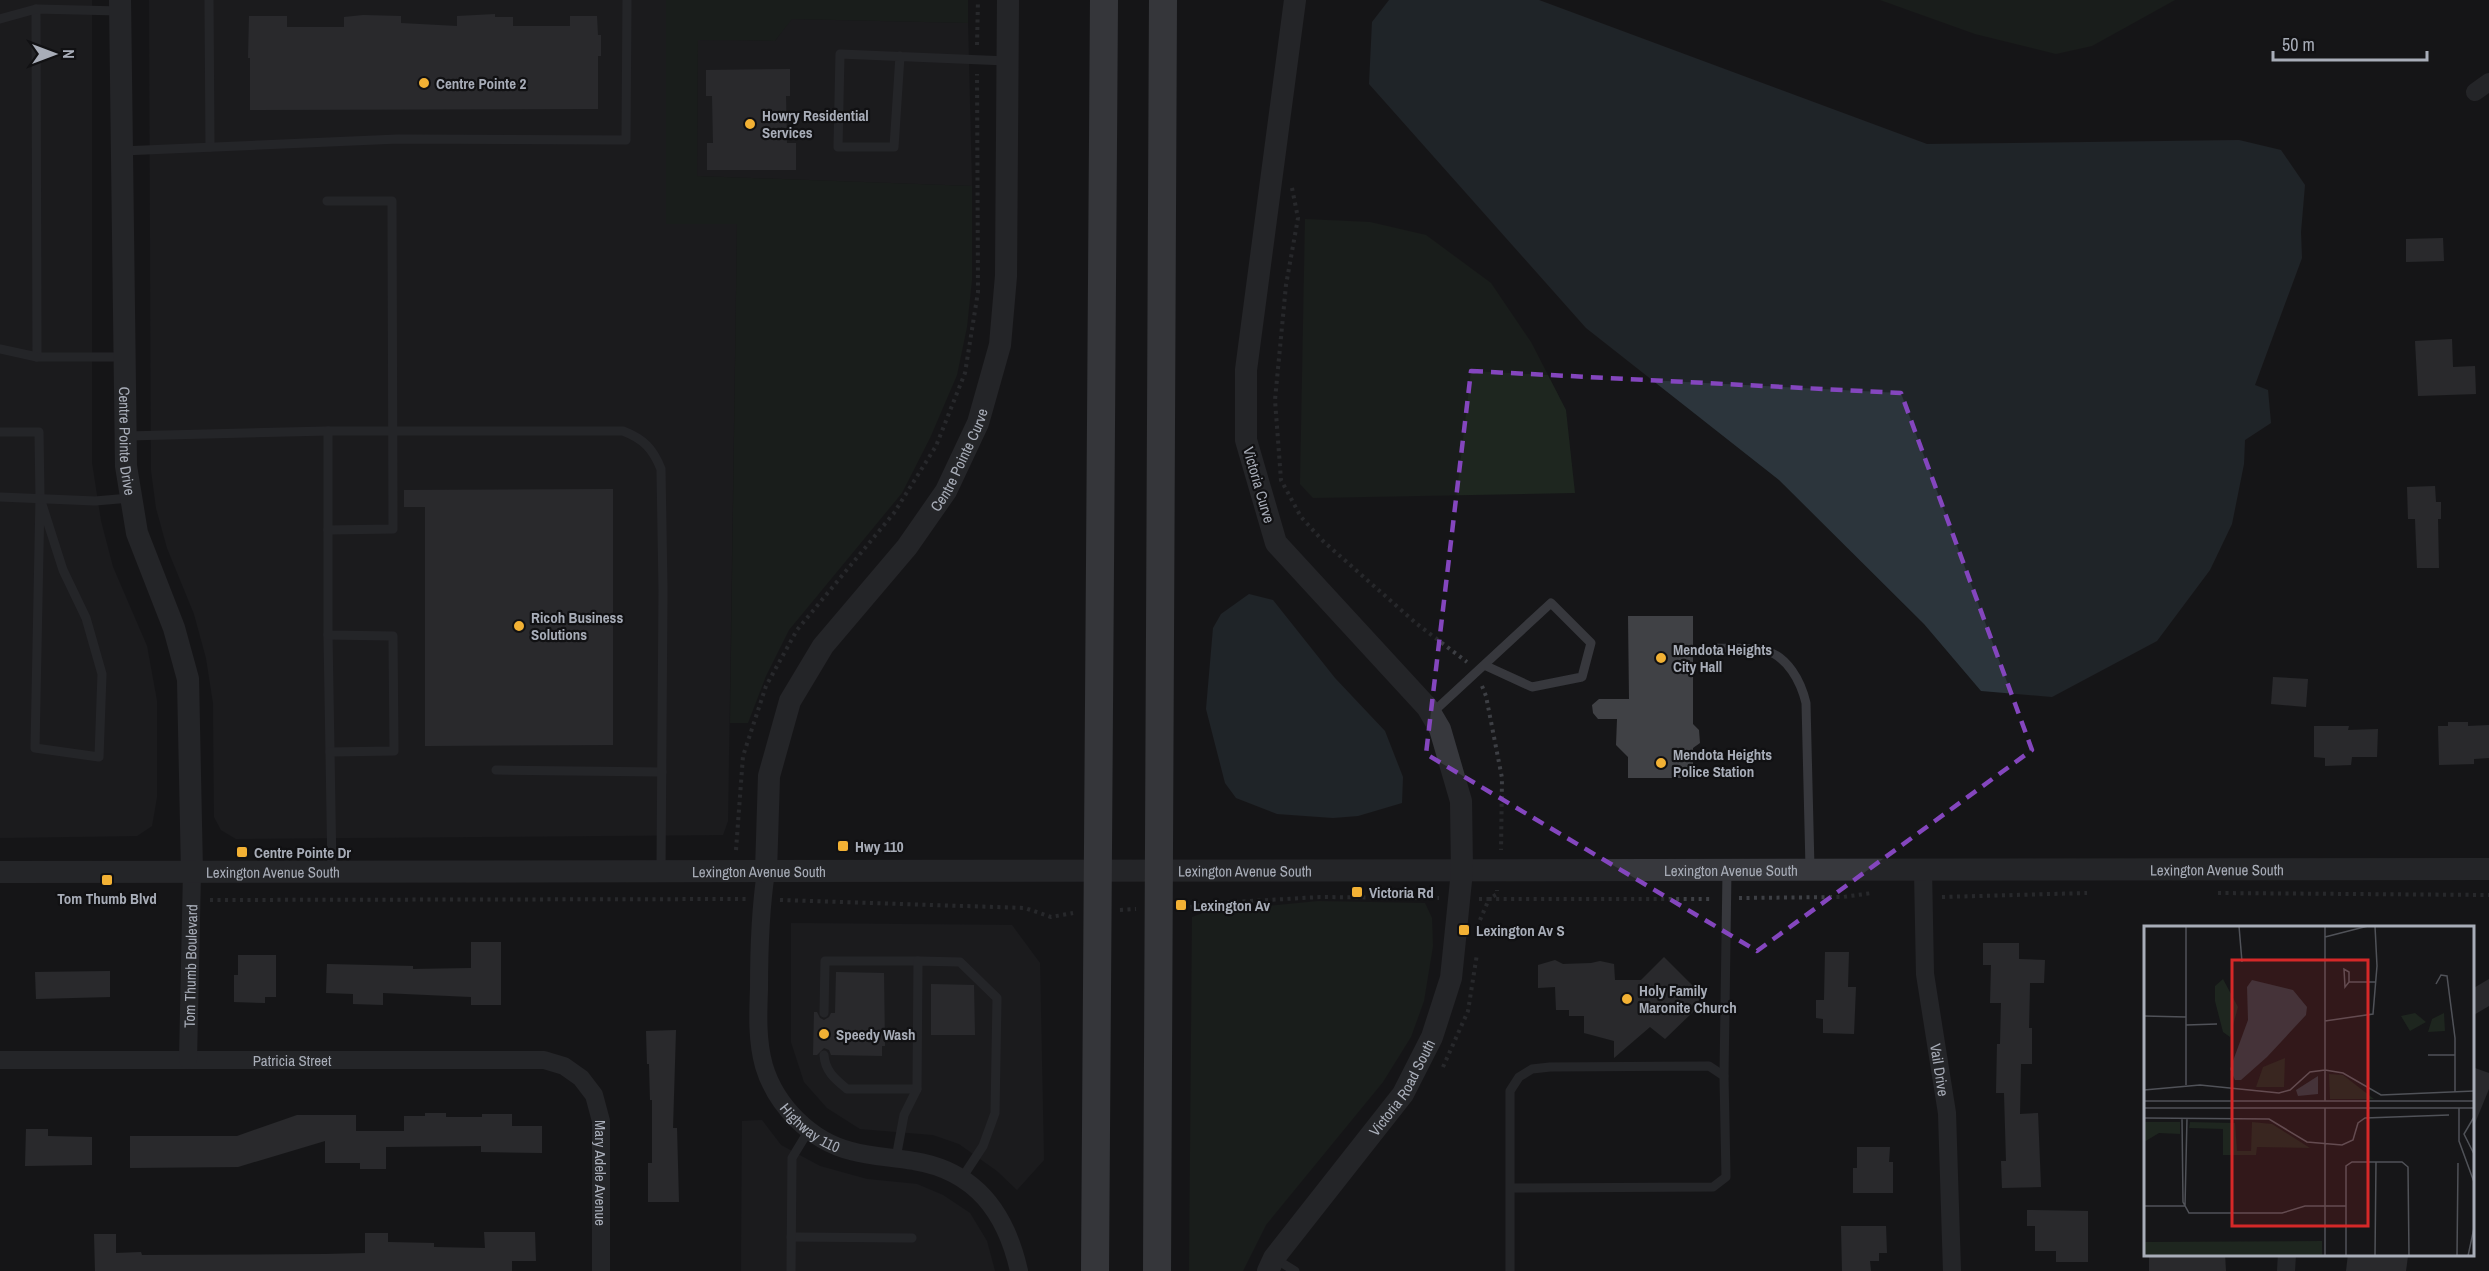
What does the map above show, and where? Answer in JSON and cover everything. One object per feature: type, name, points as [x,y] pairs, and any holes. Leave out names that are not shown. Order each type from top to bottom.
[{"type":"highway","points":[[1095,1271],[1100,872],[1104,0]]},
{"type":"highway","points":[[1157,1271],[1163,0]]},
{"type":"street","name":"Centre Pointe Curve","points":[[766,872],[769,776],[790,701],[823,646],[908,547],[946,491],[978,423],[1000,345],[1005,288],[1008,0]]},
{"type":"street","name":"Victoria Curve","points":[[1295,0],[1246,370],[1246,440],[1276,543],[1431,714],[1440,729],[1461,801],[1462,871]]},
{"type":"street","name":"Centre Pointe Drive","points":[[120,5],[126,436],[130,498],[137,533],[174,628],[188,679],[192,872]]},
{"type":"street","name":"Lexington Avenue South","points":[[0,872],[2489,869]]},
{"type":"street","name":"Vail Drive","points":[[1923,870],[1925,974],[1947,1113],[1952,1271]]},
{"type":"street","name":"Victoria Road South","points":[[1271,1265],[1403,1094],[1432,1037],[1451,978],[1462,871]]},
{"type":"street","name":"Tom Thumb Boulevard","points":[[188,1060],[192,872]]},
{"type":"street","name":"Highway 110","points":[[766,872],[759,919],[758,1029],[761,1055],[777,1096],[791,1115],[823,1140],[851,1151],[930,1164],[963,1178],[985,1198],[1000,1216],[1012,1242],[1018,1271]]},
{"type":"street","name":"Patricia Street","points":[[0,1060],[544,1060],[564,1066],[581,1078]]},
{"type":"street","name":"Mary Adele Avenue","points":[[581,1078],[594,1095],[601,1121],[601,1271]]},
{"type":"street","points":[[2286,1271],[2287,1256]]},
{"type":"lane","points":[[209,0],[210,147]]},
{"type":"lane","points":[[122,151],[398,139],[626,140],[627,0]]},
{"type":"lane","points":[[0,19],[36,9],[120,5]]},
{"type":"lane","points":[[36,9],[37,357]]},
{"type":"lane","points":[[900,56],[894,147],[838,147],[840,54],[977,58],[1007,61]]},
{"type":"lane","points":[[327,201],[392,201],[393,529],[328,530]]},
{"type":"lane","points":[[0,349],[37,357],[125,357]]},
{"type":"lane","points":[[126,436],[392,430],[623,431],[641,438],[654,452],[661,470],[661,872]]},
{"type":"lane","points":[[328,431],[328,635],[332,872]]},
{"type":"lane","points":[[0,432],[39,432],[40,498],[35,748],[99,757],[102,674],[87,618],[63,570],[40,498]]},
{"type":"lane","points":[[0,497],[95,501],[130,498]]},
{"type":"lane","points":[[1431,714],[1551,603],[1591,643],[1582,677],[1532,687],[1484,665]]},
{"type":"lane","points":[[328,635],[393,636],[394,751],[330,752]]},
{"type":"lane","points":[[1717,648],[1765,651],[1791,670],[1802,685],[1806,703],[1810,871]]},
{"type":"lane","points":[[496,770],[662,772]]},
{"type":"lane","points":[[1510,1188],[1713,1187],[1726,1177],[1724,1076],[1727,871]]},
{"type":"lane","points":[[824,1013],[825,961],[960,962],[997,998],[995,1113],[983,1146],[963,1178]]},
{"type":"lane","points":[[896,1158],[904,1115],[917,1089],[918,961]]},
{"type":"lane","points":[[824,1055],[825,1065],[829,1071],[847,1089],[917,1089]]},
{"type":"lane","points":[[1510,1271],[1510,1091],[1519,1077],[1532,1069],[1709,1066],[1724,1076]]},
{"type":"lane","points":[[791,1271],[792,1158],[809,1130]]},
{"type":"lane","points":[[791,1237],[912,1238]]},
{"type":"lane","points":[[1271,1265],[1295,1271]]},
{"type":"path","points":[[738,819],[743,756],[766,686],[797,630],[894,513],[936,447],[964,373],[978,292],[978,0]]},
{"type":"path","points":[[1290,177],[1298,218],[1286,285],[1275,400],[1281,480],[1301,517],[1323,541],[1418,624],[1469,664],[1475,673],[1486,696],[1502,778],[1502,839]]},
{"type":"path","points":[[1489,899],[1843,897],[1882,891]]},
{"type":"path","points":[[2206,892],[2489,895]]},
{"type":"path","points":[[1923,895],[1948,897],[2090,893]]},
{"type":"path","points":[[783,900],[1025,908],[1051,917],[1057,914],[1099,910],[1159,909],[1320,897],[1420,898]]},
{"type":"path","points":[[191,900],[732,898]]},
{"type":"highlighted area","points":[[1471,371],[1901,393],[2032,750],[1757,951],[1426,754]]},
{"type":"shaded area","points":[[0,0],[92,0],[92,463],[101,521],[113,567],[147,646],[157,701],[157,797],[152,826],[137,836],[0,838]]},
{"type":"shaded area","points":[[149,0],[666,0],[666,224],[737,224],[728,821],[723,835],[236,839],[221,830],[214,817],[213,703],[206,658],[194,614],[167,548],[156,508],[151,470]]},
{"type":"shaded area","points":[[666,0],[968,0],[968,23],[792,19],[775,41],[698,40],[697,176],[972,186],[972,280],[967,327],[957,375],[930,438],[902,493],[789,630],[766,676],[748,723],[730,723],[737,224],[666,224]]},
{"type":"shaded area","points":[[1389,0],[1539,0],[1927,144],[2239,140],[2281,150],[2305,185],[2301,232],[2302,258],[2255,385],[2268,390],[2271,423],[2245,440],[2244,464],[2232,524],[2210,570],[2157,641],[2052,697],[1981,691],[1924,624],[1779,480],[1586,328],[1369,84],[1372,22]]},
{"type":"shaded area","points":[[1880,0],[2175,0],[2092,46],[2056,54],[1975,34]]},
{"type":"shaded area","points":[[791,19],[968,23],[972,186],[697,176],[698,39],[775,41]]},
{"type":"shaded area","points":[[1305,219],[1370,222],[1426,235],[1491,283],[1531,342],[1566,410],[1575,493],[1313,498],[1300,484]]},
{"type":"shaded area","points":[[1249,594],[1273,600],[1335,678],[1385,731],[1403,777],[1402,803],[1358,816],[1333,818],[1277,814],[1236,798],[1225,783],[1206,709],[1213,628],[1221,614]]},
{"type":"shaded area","points":[[1318,901],[1425,903],[1432,918],[1433,946],[1424,1001],[1411,1037],[1383,1082],[1266,1225],[1243,1271],[1189,1271],[1192,917],[1206,912]]},
{"type":"shaded area","points":[[791,923],[1012,925],[1040,963],[1044,1160],[1017,1190],[997,1171],[959,1144],[933,1135],[860,1129],[827,1108],[804,1082],[791,1042]]},
{"type":"shaded area","points":[[762,1120],[781,1145],[820,1166],[867,1179],[917,1184],[943,1195],[970,1213],[987,1241],[995,1271],[741,1271],[742,1121]]},
{"type":"building","name":"Centre Pointe 2","points":[[495,14],[495,17],[513,17],[513,26],[570,26],[570,16],[597,16],[598,35],[601,35],[601,56],[598,56],[598,109],[250,110],[249,16],[287,16],[287,27],[344,27],[344,17],[363,15],[401,16],[401,23],[457,26],[457,16]]},
{"type":"building","name":"Howry Residential Services","points":[[790,69],[790,96],[786,96],[787,143],[796,143],[796,170],[707,170],[707,143],[713,143],[712,96],[706,96],[706,70]]},
{"type":"building","points":[[2443,238],[2444,261],[2406,262],[2406,239]]},
{"type":"building","points":[[2452,339],[2453,367],[2475,366],[2476,394],[2418,396],[2415,341]]},
{"type":"building","points":[[2435,486],[2436,502],[2441,502],[2441,519],[2438,519],[2439,568],[2417,568],[2415,519],[2408,519],[2407,487]]},
{"type":"building","name":"Ricoh Business Solutions","points":[[613,489],[613,745],[425,746],[425,507],[404,507],[404,490]]},
{"type":"building","name":"Mendota Heights City Hall","points":[[1628,616],[1693,616],[1693,724],[1699,730],[1700,743],[1693,748],[1693,778],[1628,778],[1628,757],[1616,745],[1617,719],[1598,719],[1593,713],[1592,705],[1599,699],[1629,699]]},
{"type":"building","points":[[2273,677],[2308,679],[2306,707],[2271,704]]},
{"type":"building","points":[[2448,722],[2468,722],[2468,726],[2489,725],[2489,758],[2474,759],[2474,764],[2439,765],[2438,726],[2448,726]]},
{"type":"building","points":[[2314,726],[2349,726],[2348,730],[2378,729],[2377,757],[2352,757],[2351,765],[2325,766],[2325,758],[2314,757]]},
{"type":"building","points":[[471,942],[501,942],[501,1005],[471,1005],[471,997],[383,993],[383,1005],[353,1004],[353,994],[326,993],[327,964],[413,966],[413,969],[471,968]]},
{"type":"building","points":[[1983,943],[2019,943],[2019,959],[2045,960],[2044,983],[2030,983],[2029,1028],[2032,1028],[2032,1064],[2021,1064],[2020,1114],[2038,1113],[2041,1187],[2002,1188],[2001,1161],[2006,1161],[2004,1093],[1996,1093],[2001,1003],[1990,1003],[1991,965],[1983,965]]},
{"type":"building","points":[[1825,952],[1849,952],[1848,987],[1856,987],[1854,1034],[1823,1033],[1823,1019],[1816,1018],[1816,1000],[1824,1000]]},
{"type":"building","points":[[238,955],[276,955],[276,997],[265,997],[265,1003],[234,1002],[234,975],[238,975]]},
{"type":"building","name":"Holy Family Maronite Church","points":[[1664,957],[1699,992],[1699,1006],[1665,1039],[1650,1027],[1614,1058],[1614,1041],[1584,1033],[1584,1016],[1569,1016],[1569,1010],[1556,1010],[1555,987],[1538,988],[1538,965],[1555,960],[1563,964],[1600,961],[1614,964],[1615,980],[1641,980]]},
{"type":"building","points":[[110,971],[110,997],[36,999],[35,972]]},
{"type":"building","points":[[836,972],[884,973],[885,1046],[882,1046],[882,1056],[831,1055],[829,1050],[824,1048],[817,1055],[813,1055],[814,1012],[817,1012],[824,1020],[831,1013],[835,1013]]},
{"type":"building","points":[[2489,979],[2489,1006],[2474,1015],[2474,988]]},
{"type":"building","points":[[931,984],[974,985],[975,1035],[931,1035]]},
{"type":"building","points":[[676,1030],[673,1128],[677,1128],[679,1202],[648,1202],[648,1163],[652,1163],[652,1100],[650,1100],[646,1031]]},
{"type":"building","points":[[2474,1068],[2489,1073],[2489,1089],[2474,1126]]},
{"type":"building","points":[[425,1113],[446,1113],[446,1117],[512,1114],[512,1126],[542,1126],[542,1153],[481,1152],[481,1146],[386,1147],[386,1169],[360,1169],[360,1163],[325,1163],[325,1141],[238,1167],[130,1168],[130,1136],[237,1136],[297,1115],[356,1115],[356,1131],[404,1131],[404,1116],[425,1116]]},
{"type":"building","points":[[26,1129],[48,1129],[48,1136],[92,1137],[92,1165],[25,1166]]},
{"type":"building","points":[[1857,1147],[1890,1147],[1889,1162],[1893,1162],[1893,1193],[1853,1193],[1853,1168],[1857,1168]]},
{"type":"building","points":[[2027,1210],[2088,1211],[2088,1262],[2056,1262],[2056,1251],[2035,1251],[2035,1226],[2027,1226]]},
{"type":"building","points":[[1841,1226],[1886,1226],[1887,1253],[1879,1253],[1879,1261],[1870,1261],[1871,1271],[1842,1271]]},
{"type":"building","points":[[484,1232],[535,1232],[536,1261],[512,1261],[512,1271],[95,1271],[94,1234],[116,1234],[116,1253],[141,1252],[142,1255],[365,1253],[365,1233],[388,1233],[388,1242],[434,1243],[434,1247],[485,1248]]},
{"type":"building","points":[[2149,1256],[2225,1256],[2226,1271],[2149,1271]]},
{"type":"building","points":[[2348,1256],[2408,1256],[2406,1271],[2346,1271]]},
{"type":"place","name":"Centre Pointe 2","points":[[424,83]]},
{"type":"place","name":"Howry Residential Services","points":[[750,124]]},
{"type":"place","name":"Ricoh Business Solutions","points":[[519,626]]},
{"type":"place","name":"Mendota Heights City Hall","points":[[1661,658]]},
{"type":"place","name":"Mendota Heights Police Station","points":[[1661,763]]},
{"type":"place","name":"Hwy 110","points":[[843,846]]},
{"type":"place","name":"Centre Pointe Dr","points":[[242,852]]},
{"type":"place","name":"Tom Thumb Blvd","points":[[107,880]]},
{"type":"place","name":"Victoria Rd","points":[[1357,892]]},
{"type":"place","name":"Lexington Av","points":[[1181,905]]},
{"type":"place","name":"Lexington Av S","points":[[1464,930]]},
{"type":"place","name":"Holy Family Maronite Church","points":[[1627,999]]},
{"type":"place","name":"Speedy Wash","points":[[824,1034]]}]
